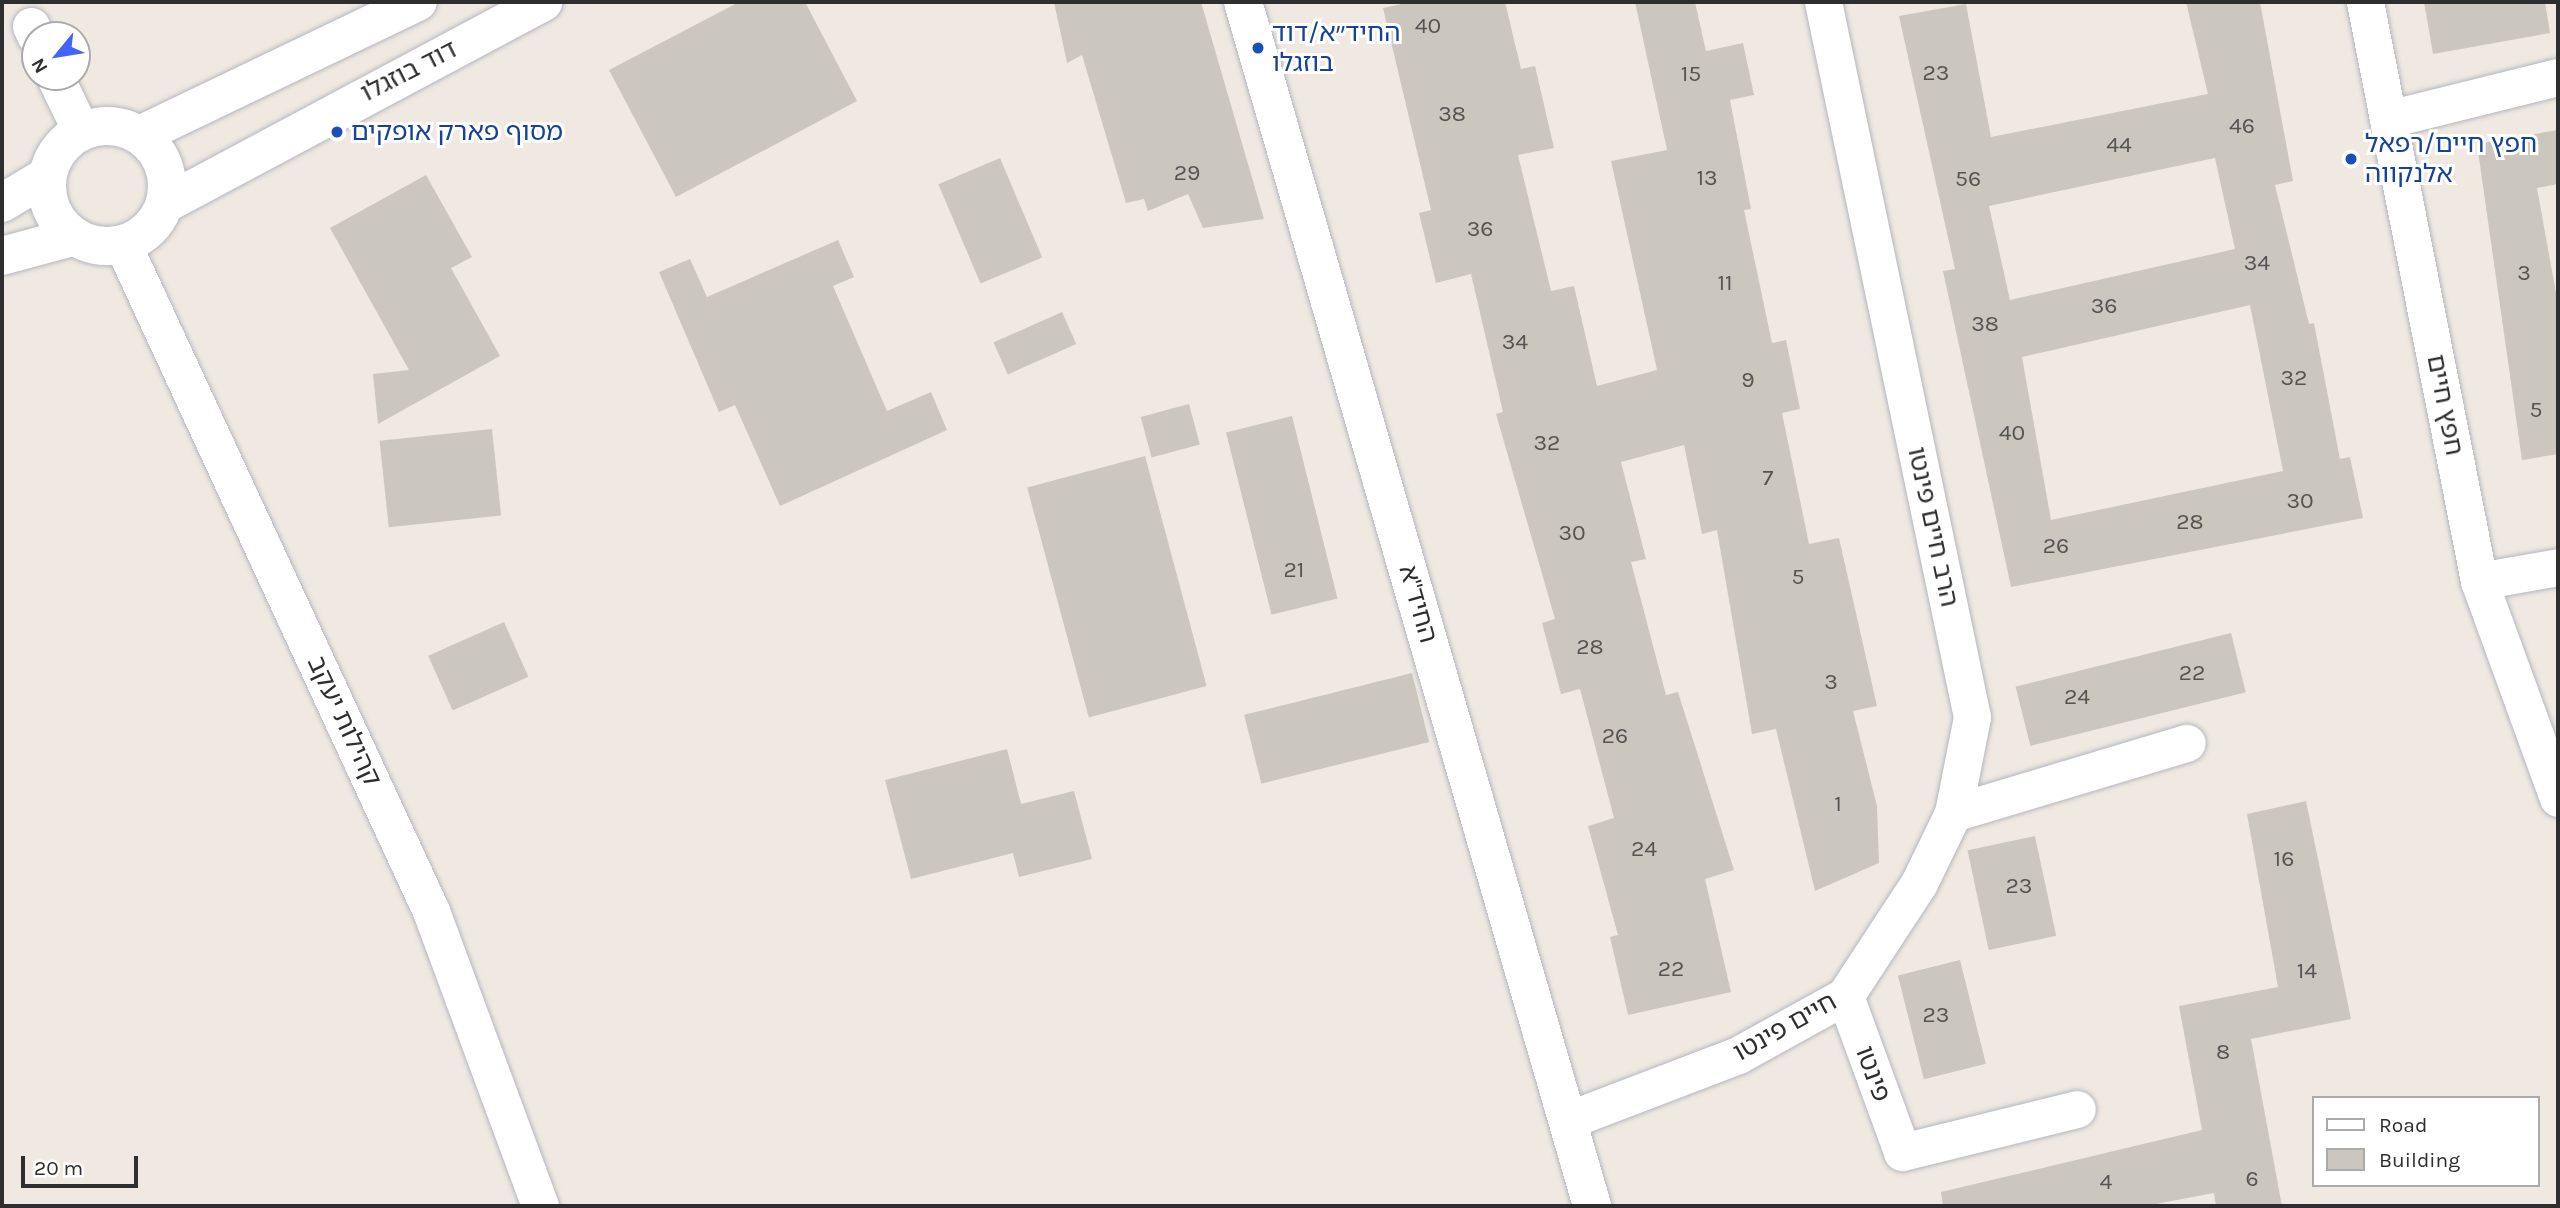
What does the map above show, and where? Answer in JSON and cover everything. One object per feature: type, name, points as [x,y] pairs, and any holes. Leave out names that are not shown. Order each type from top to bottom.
[{"type":"street","points":[[140,135],[418,2]]},
{"type":"street","name":"דוד בוזגלו","points":[[164,204],[544,2]]},
{"type":"street","name":"החיד\"א","points":[[1243,2],[1592,1206]]},
{"type":"street","name":"הרב חיים פינטו","points":[[1823,2],[1972,717],[1953,813]]},
{"type":"street","name":"חפץ חיים","points":[[2365,2],[2479,581],[2558,798]]},
{"type":"street","points":[[2388,119],[2558,77]]},
{"type":"street","points":[[62,91],[81,131]]},
{"type":"street","points":[[2,256],[72,237],[94,245],[124,244],[144,235],[164,204],[165,171],[140,135],[107,126],[81,131],[61,147],[47,176],[48,201],[72,237]]},
{"type":"street","points":[[2,203],[47,176]]},
{"type":"street","name":"קהילות יעקב","points":[[124,244],[431,911],[540,1206]]},
{"type":"street","points":[[2479,581],[2558,567]]},
{"type":"street","points":[[1953,813],[2186,743]]},
{"type":"street","name":"חיים פינטו","points":[[1568,1120],[1738,1055],[1845,996],[1919,883],[1953,813]]},
{"type":"street","name":"פינטו","points":[[1845,996],[1902,1152],[2077,1109]]},
{"type":"building","points":[[739,2],[805,2],[857,101],[676,197],[609,70]]},
{"type":"building","points":[[1054,2],[1201,2],[1264,219],[1203,228],[1188,194],[1148,211],[1144,199],[1126,203],[1082,55],[1067,63]]},
{"type":"building","points":[[1411,2],[1505,2],[1521,69],[1535,66],[1554,148],[1518,155],[1551,291],[1574,286],[1597,386],[1657,370],[1611,161],[1667,150],[1635,2],[1695,2],[1706,51],[1743,43],[1754,95],[1730,100],[1751,209],[1744,210],[1772,343],[1786,340],[1800,409],[1782,413],[1809,544],[1839,538],[1877,706],[1853,711],[1877,806],[1879,863],[1815,891],[1776,729],[1752,734],[1717,530],[1702,534],[1684,445],[1621,462],[1646,559],[1631,562],[1666,695],[1678,692],[1734,870],[1705,879],[1731,992],[1628,1015],[1610,937],[1618,935],[1588,826],[1614,818],[1580,689],[1561,694],[1542,623],[1555,619],[1496,414],[1503,412],[1471,274],[1436,283],[1419,213],[1431,210],[1383,8]]},
{"type":"building","points":[[2186,2],[2260,2],[2293,181],[2275,185],[2309,324],[2314,323],[2340,459],[2350,457],[2363,518],[2011,587],[1943,271],[1955,269],[1899,16],[1966,4],[1991,137],[2208,94]],"holes":[[[2215,158],[2235,249],[2010,300],[1989,206]],[[2250,305],[2283,471],[2051,520],[2022,357]]]},
{"type":"building","points":[[2424,2],[2545,2],[2550,33],[2433,54]]},
{"type":"building","points":[[2558,130],[2558,184],[2537,188],[2558,304],[2558,454],[2522,460],[2477,144]]},
{"type":"building","points":[[1000,158],[1042,257],[981,284],[938,184]]},
{"type":"building","points":[[426,175],[472,257],[451,268],[500,356],[378,424],[373,374],[409,370],[330,228]]},
{"type":"building","points":[[838,240],[854,277],[833,286],[887,411],[931,392],[947,430],[780,506],[735,405],[719,412],[659,272],[690,259],[707,297]]},
{"type":"building","points":[[1062,312],[1076,344],[1008,374],[993,343]]},
{"type":"building","points":[[1189,404],[1200,445],[1152,458],[1141,417]]},
{"type":"building","points":[[1292,416],[1337,598],[1272,615],[1226,432]]},
{"type":"building","points":[[492,429],[501,516],[389,527],[380,441]]},
{"type":"building","points":[[1145,456],[1207,686],[1089,717],[1027,488]]},
{"type":"building","points":[[504,622],[528,677],[453,711],[428,656]]},
{"type":"building","points":[[2231,633],[2246,692],[2030,746],[2016,687]]},
{"type":"building","points":[[1412,673],[1429,742],[1261,784],[1244,715]]},
{"type":"building","points":[[1007,749],[1021,804],[1074,791],[1092,859],[1019,877],[1013,853],[911,879],[885,780]]},
{"type":"building","points":[[2306,801],[2351,1019],[2251,1039],[2282,1206],[2216,1206],[2214,1193],[2145,1206],[1943,1206],[1941,1192],[2202,1130],[2179,1006],[2278,987],[2247,814]]},
{"type":"building","points":[[2035,836],[2056,936],[1989,950],[1968,850]]},
{"type":"building","points":[[1960,960],[1986,1064],[1924,1079],[1898,975]]},
{"type":"place","name":"החיד״א/דוד בוזגלו","points":[[1258,48]]},
{"type":"place","name":"מסוף פארק אופקים","points":[[337,132]]},
{"type":"place","name":"חפץ חיים/רפאל אלנקווה","points":[[2351,159]]}]
